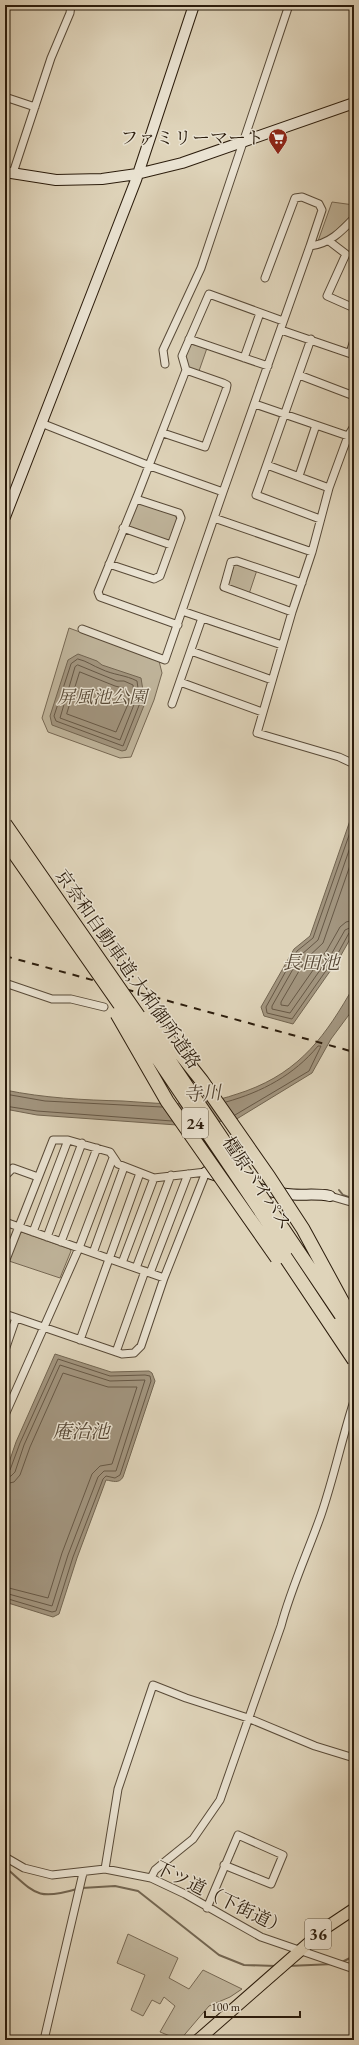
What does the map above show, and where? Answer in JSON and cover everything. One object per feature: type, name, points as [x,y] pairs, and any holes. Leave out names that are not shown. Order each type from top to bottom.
[{"type":"highway","name":"京奈和自動車道;大和御所道路","points":[[5,824],[167,1057],[353,1343]]},
{"type":"highway","name":"京奈和自動車道;大和御所道路","points":[[5,840],[353,1343]]},
{"type":"highway","name":"橿原バイパス","points":[[47,880],[354,1319]]},
{"type":"highway","name":"橿原バイパス","points":[[35,887],[354,1360]]},
{"type":"highway","points":[[86,961],[167,1101],[214,1170],[274,1255],[303,1293],[353,1343]]},
{"type":"highway","points":[[128,995],[180,1052],[273,1184],[318,1254],[350,1316],[354,1328]]},
{"type":"main road","name":"36","points":[[198,2040],[327,1927],[354,1909]]},
{"type":"street","points":[[71,5],[70,14],[51,58],[35,107],[9,172],[56,180],[102,179],[160,170],[354,103]]},
{"type":"street","points":[[5,517],[137,174],[194,5]]},
{"type":"street","points":[[165,364],[163,350],[201,268],[289,5]]},
{"type":"street","points":[[5,97],[35,107]]},
{"type":"street","points":[[82,629],[165,660],[310,246],[322,210],[319,204],[302,197],[296,198],[265,278]]},
{"type":"street","points":[[310,246],[329,241],[342,231],[354,218]]},
{"type":"street","points":[[329,241],[346,254],[327,293],[327,296],[353,305]]},
{"type":"street","points":[[178,624],[100,597],[98,592],[123,528],[163,434],[186,370],[182,356],[209,294],[283,321]]},
{"type":"street","points":[[244,358],[260,313]]},
{"type":"street","points":[[280,330],[352,354],[354,340]]},
{"type":"street","points":[[189,339],[268,366]]},
{"type":"street","points":[[311,340],[267,465],[263,469],[256,495],[320,519]]},
{"type":"street","points":[[163,434],[201,447],[204,447],[207,443],[227,386],[186,370]]},
{"type":"street","points":[[299,376],[354,396]]},
{"type":"street","points":[[255,404],[348,436]]},
{"type":"street","points":[[41,423],[150,466],[223,492]]},
{"type":"street","points":[[299,476],[316,425]]},
{"type":"street","points":[[354,426],[348,436],[329,488],[312,552],[292,612],[257,733],[339,757],[354,764]]},
{"type":"street","points":[[267,465],[329,488]]},
{"type":"street","points":[[109,564],[158,579],[181,518],[179,513],[136,499]]},
{"type":"street","points":[[214,518],[312,552]]},
{"type":"street","points":[[123,528],[171,545]]},
{"type":"street","points":[[292,612],[224,587],[231,562],[237,561],[302,583]]},
{"type":"street","points":[[182,611],[282,645]]},
{"type":"street","points":[[172,704],[202,618]]},
{"type":"street","points":[[191,651],[272,680]]},
{"type":"street","points":[[180,682],[262,712]]},
{"type":"street","points":[[5,983],[52,999],[71,999],[104,1007]]},
{"type":"street","points":[[5,1262],[53,1140],[68,1140],[110,1152],[118,1164],[154,1178],[206,1172],[270,1191],[330,1196],[354,1203]]},
{"type":"street","points":[[33,1232],[68,1140]]},
{"type":"street","points":[[47,1237],[82,1143]]},
{"type":"street","points":[[61,1242],[97,1148]]},
{"type":"street","points":[[5,1415],[8,1401],[44,1327],[79,1248],[114,1158]]},
{"type":"street","points":[[93,1253],[124,1167]]},
{"type":"street","points":[[5,1176],[13,1168],[38,1177]]},
{"type":"street","points":[[5,1314],[122,1354],[134,1353],[141,1346],[164,1278],[206,1172]]},
{"type":"street","points":[[80,1340],[108,1258],[140,1173]]},
{"type":"street","points":[[116,1352],[188,1174]]},
{"type":"street","points":[[136,1268],[172,1175]]},
{"type":"street","points":[[122,1263],[154,1178]]},
{"type":"street","points":[[5,1222],[164,1278]]},
{"type":"street","points":[[5,1350],[16,1318]]},
{"type":"street","points":[[151,1878],[155,1870],[193,1839],[209,1818],[220,1800],[281,1626],[288,1597],[321,1514],[342,1437],[354,1401]]},
{"type":"street","points":[[105,1869],[118,1789],[152,1685],[186,1698],[248,1718],[315,1746],[354,1758]]},
{"type":"street","points":[[207,1908],[224,1865],[238,1835],[283,1854],[270,1884],[224,1865]]},
{"type":"street","name":"下ツ道（下街道）","points":[[5,1857],[35,1872],[52,1875],[83,1873],[105,1869],[151,1878],[185,1894],[207,1908],[261,1937],[354,1969]]},
{"type":"street","points":[[44,2040],[83,1873]]},
{"type":"green space","points":[[332,202],[354,205],[354,213],[328,238],[318,241]]},
{"type":"green space","points":[[191,344],[207,348],[199,371],[188,368],[186,352],[188,346]]},
{"type":"green space","points":[[139,503],[175,515],[177,519],[170,539],[166,541],[127,526],[136,504]]},
{"type":"green space","points":[[237,563],[257,570],[249,594],[229,587],[227,583],[233,564]]},
{"type":"green space","name":"屏風池公園","points":[[69,628],[159,661],[162,673],[154,700],[131,757],[120,758],[48,732],[42,718]]},
{"type":"green space","points":[[22,1232],[70,1249],[71,1251],[60,1278],[9,1261],[19,1233]]},
{"type":"green space","points":[[128,1934],[178,1958],[169,1978],[189,1989],[203,1970],[242,1989],[230,1997],[209,2006],[180,2040],[160,2032],[175,2006],[164,1997],[160,2004],[152,2000],[143,2016],[131,2010],[145,1975],[117,1963]]},
{"type":"water","points":[[78,654],[97,661],[102,665],[141,678],[145,703],[126,750],[122,751],[52,725],[50,716],[68,660]]},
{"type":"water","name":"長田池","points":[[354,809],[354,932],[340,957],[293,1024],[264,1016],[261,1007],[294,949],[310,936]]},
{"type":"water","points":[[354,986],[354,1008],[331,1039],[312,1073],[235,1120],[177,1125],[37,1115],[5,1109],[5,1090],[64,1098],[178,1104],[211,1101],[246,1091],[265,1083],[297,1062],[322,1035],[344,1004]]},
{"type":"water","name":"庵治池","points":[[55,1354],[111,1372],[149,1371],[152,1373],[155,1381],[123,1477],[120,1481],[106,1480],[77,1558],[59,1614],[53,1617],[5,1602],[5,1474],[16,1442]]},
{"type":"waterway","points":[[339,1190],[343,1195],[354,1199]]},
{"type":"waterway","points":[[5,1867],[30,1889],[37,1892],[53,1894],[77,1889]]},
{"type":"waterway","points":[[82,1888],[115,1886],[138,1891],[219,1955],[244,1965],[276,1966]]},
{"type":"waterway","points":[[342,1962],[354,1956]]},
{"type":"waterway","points":[[288,1966],[334,1964]]},
{"type":"railway","points":[[5,956],[354,1052]]},
{"type":"place","name":"ファミリーマート","points":[[278,155]]},
{"type":"water label","name":"寺川","points":[[202,1093]]}]
